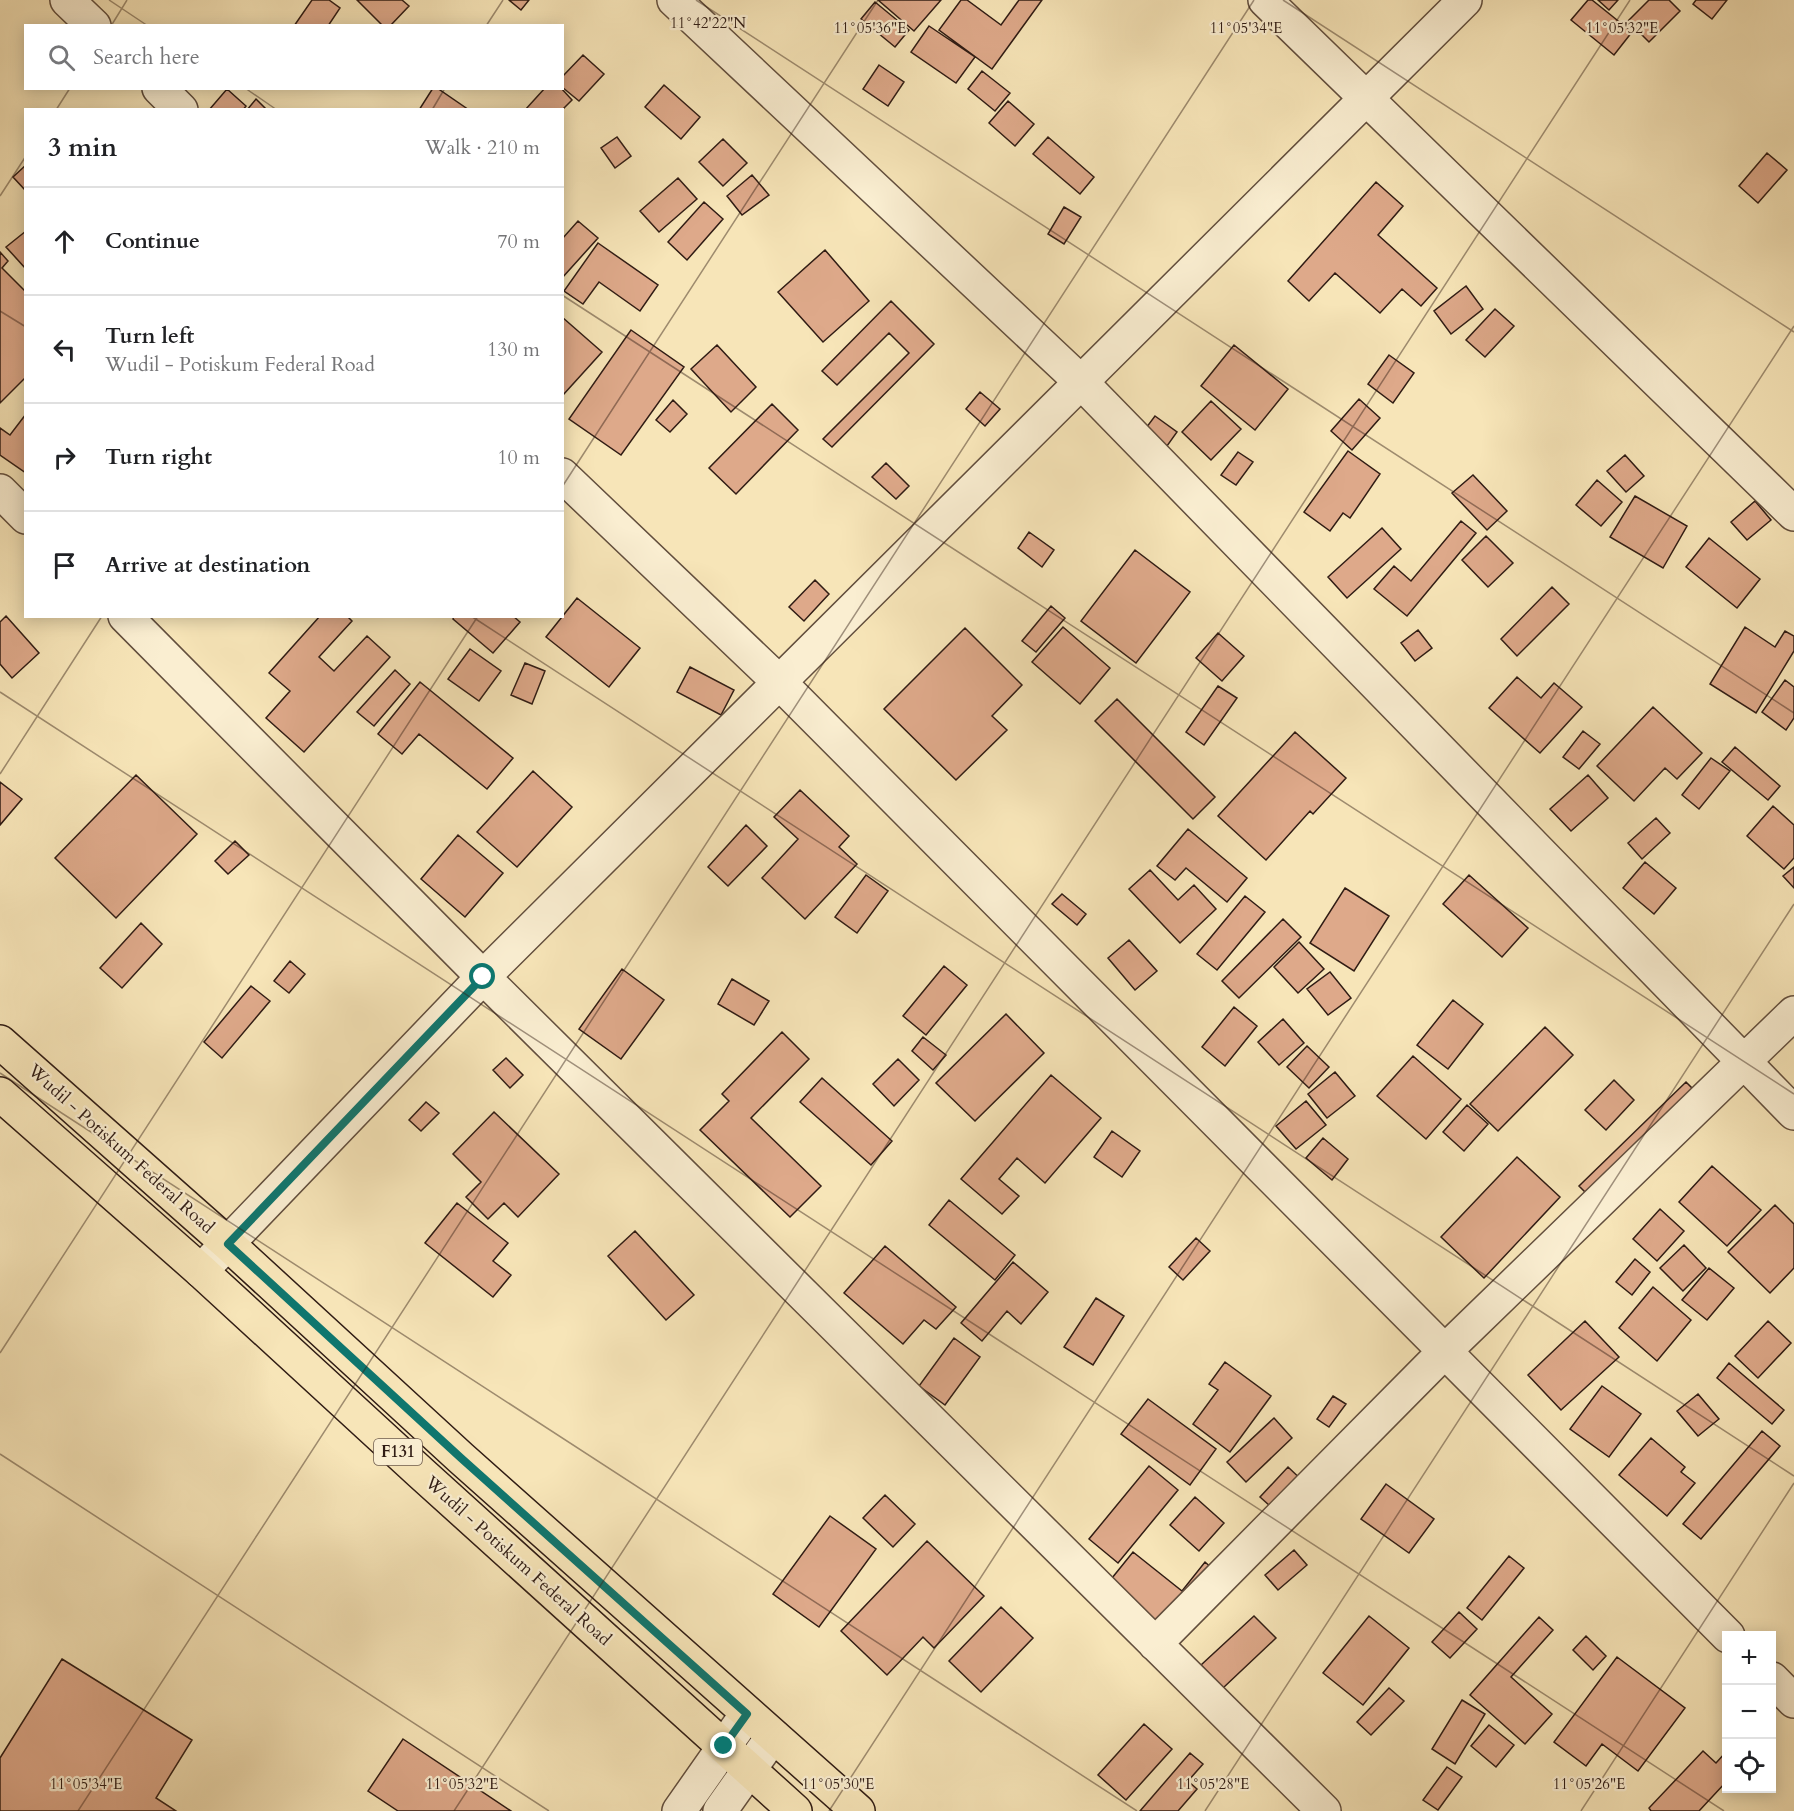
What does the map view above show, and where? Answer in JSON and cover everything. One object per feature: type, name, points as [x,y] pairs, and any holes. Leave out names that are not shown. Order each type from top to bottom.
[{"type":"main road","name":"Wudil - Potiskum Federal Road","points":[[0,1042],[228,1244],[461,1458],[858,1811]]},
{"type":"main road","name":"Wudil - Potiskum Federal Road","points":[[0,1094],[201,1271],[795,1811]]},
{"type":"street","points":[[67,0],[92,24]]},
{"type":"street","points":[[674,0],[1081,382],[1794,1113]]},
{"type":"street","points":[[1265,0],[1794,513]]},
{"type":"street","points":[[201,1271],[483,977],[1465,0]]},
{"type":"street","points":[[161,90],[179,108]]},
{"type":"street","points":[[564,477],[779,682],[1724,1631]]},
{"type":"street","points":[[0,491],[24,515]]},
{"type":"street","points":[[127,618],[483,977],[1324,1811]]},
{"type":"street","points":[[1155,1644],[1445,1351],[1794,1013]]},
{"type":"street","points":[[1776,1683],[1794,1701]]},
{"type":"street","points":[[679,1811],[747,1714]]},
{"type":"street","points":[[720,1811],[773,1736]]},
{"type":"building","points":[[312,0],[329,0],[340,8],[329,24],[295,24]]},
{"type":"building","points":[[357,0],[402,0],[409,6],[392,24],[381,24]]},
{"type":"building","points":[[509,0],[529,0],[521,10]]},
{"type":"building","points":[[878,0],[941,0],[914,31]]},
{"type":"building","points":[[961,0],[967,0],[1001,25],[1019,0],[1042,0],[992,69],[939,30]]},
{"type":"building","points":[[1588,0],[1592,0],[1632,32],[1614,55],[1571,20]]},
{"type":"building","points":[[1598,0],[1618,0],[1609,10]]},
{"type":"building","points":[[1649,0],[1669,0],[1680,11],[1649,42],[1628,21]]},
{"type":"building","points":[[1696,0],[1727,0],[1712,19],[1693,4]]},
{"type":"building","points":[[875,2],[909,30],[895,47],[861,19]]},
{"type":"building","points":[[929,26],[975,57],[956,83],[911,52]]},
{"type":"building","points":[[583,55],[604,74],[579,101],[564,89],[564,75]]},
{"type":"building","points":[[879,65],[904,82],[888,106],[863,89]]},
{"type":"building","points":[[982,71],[1010,93],[995,111],[968,89]]},
{"type":"building","points":[[664,85],[700,117],[681,139],[645,107]]},
{"type":"building","points":[[226,90],[246,106],[244,108],[211,108]]},
{"type":"building","points":[[432,90],[440,90],[466,108],[420,108]]},
{"type":"building","points":[[543,90],[563,90],[572,100],[564,108],[527,108]]},
{"type":"building","points":[[256,99],[265,108],[249,108]]},
{"type":"building","points":[[1008,101],[1034,124],[1015,146],[989,123]]},
{"type":"building","points":[[617,137],[631,156],[615,168],[601,148]]},
{"type":"building","points":[[1048,137],[1094,177],[1080,194],[1033,154]]},
{"type":"building","points":[[723,139],[747,163],[723,186],[699,162]]},
{"type":"building","points":[[1767,153],[1787,170],[1758,203],[1739,186]]},
{"type":"building","points":[[24,167],[24,189],[13,177]]},
{"type":"building","points":[[752,175],[769,195],[742,215],[727,196]]},
{"type":"building","points":[[678,178],[697,199],[659,232],[640,211]]},
{"type":"building","points":[[1376,182],[1403,206],[1378,235],[1437,288],[1421,306],[1402,289],[1380,313],[1335,273],[1309,301],[1288,281]]},
{"type":"building","points":[[704,202],[723,219],[687,260],[668,242]]},
{"type":"building","points":[[1064,207],[1081,217],[1064,244],[1048,234]]},
{"type":"building","points":[[578,221],[598,238],[564,276],[564,237]]},
{"type":"building","points":[[24,233],[24,267],[6,247]]},
{"type":"building","points":[[598,243],[658,285],[640,311],[599,282],[583,304],[564,291]]},
{"type":"building","points":[[825,250],[869,301],[823,342],[778,292]]},
{"type":"building","points":[[0,252],[8,261],[2,268],[24,290],[24,379],[0,403]]},
{"type":"building","points":[[1466,286],[1483,309],[1451,334],[1434,311]]},
{"type":"building","points":[[891,301],[934,344],[832,447],[823,439],[909,353],[889,333],[837,385],[822,371]]},
{"type":"building","points":[[1495,309],[1514,326],[1485,357],[1466,340]]},
{"type":"building","points":[[564,319],[602,352],[564,394]]},
{"type":"building","points":[[631,330],[684,367],[621,455],[569,419]]},
{"type":"building","points":[[717,345],[756,387],[731,412],[691,369]]},
{"type":"building","points":[[1234,345],[1288,389],[1255,430],[1201,386]]},
{"type":"building","points":[[1389,355],[1414,373],[1393,403],[1368,384]]},
{"type":"building","points":[[980,392],[1000,409],[985,426],[966,409]]},
{"type":"building","points":[[1359,399],[1380,418],[1352,450],[1331,431]]},
{"type":"building","points":[[673,400],[687,414],[670,432],[656,420]]},
{"type":"building","points":[[1211,401],[1241,429],[1211,460],[1182,432]]},
{"type":"building","points":[[772,404],[798,430],[736,494],[709,468]]},
{"type":"building","points":[[1155,416],[1177,432],[1162,453],[1140,436]]},
{"type":"building","points":[[24,417],[24,472],[0,455],[0,428],[10,435]]},
{"type":"building","points":[[1348,451],[1380,474],[1350,518],[1343,513],[1330,531],[1304,512]]},
{"type":"building","points":[[1238,452],[1253,462],[1236,485],[1221,475]]},
{"type":"building","points":[[1625,455],[1644,476],[1626,492],[1607,471]]},
{"type":"building","points":[[886,463],[909,486],[896,499],[872,477]]},
{"type":"building","points":[[1473,475],[1507,511],[1487,530],[1452,493]]},
{"type":"building","points":[[1597,480],[1622,502],[1601,526],[1576,505]]},
{"type":"building","points":[[1635,496],[1687,526],[1663,568],[1610,537]]},
{"type":"building","points":[[1755,501],[1771,520],[1747,540],[1731,522]]},
{"type":"building","points":[[1461,521],[1476,533],[1407,616],[1374,589],[1394,566],[1411,581]]},
{"type":"building","points":[[1382,528],[1401,549],[1347,598],[1328,577]]},
{"type":"building","points":[[1029,532],[1054,550],[1042,567],[1018,548]]},
{"type":"building","points":[[1486,536],[1513,563],[1488,587],[1462,560]]},
{"type":"building","points":[[1709,538],[1760,579],[1737,608],[1686,567]]},
{"type":"building","points":[[1135,550],[1190,592],[1136,663],[1081,621]]},
{"type":"building","points":[[815,580],[829,594],[804,621],[789,607]]},
{"type":"building","points":[[1552,587],[1569,604],[1517,656],[1501,639]]},
{"type":"building","points":[[577,598],[640,648],[609,687],[546,637],[561,618],[564,618],[564,614]]},
{"type":"building","points":[[1051,606],[1065,618],[1036,652],[1022,641]]},
{"type":"building","points":[[6,616],[39,653],[12,678],[0,664],[0,622]]},
{"type":"building","points":[[318,618],[349,618],[352,621],[319,657],[334,671],[367,636],[390,657],[304,752],[266,718],[290,691],[269,673]]},
{"type":"building","points":[[515,618],[520,622],[493,653],[453,619]]},
{"type":"building","points":[[1063,627],[1110,668],[1080,704],[1032,662]]},
{"type":"building","points":[[1745,627],[1775,647],[1785,631],[1794,636],[1794,651],[1756,713],[1710,684]]},
{"type":"building","points":[[965,628],[1022,685],[992,716],[1007,730],[956,780],[884,709]]},
{"type":"building","points":[[1418,630],[1432,648],[1415,661],[1401,643]]},
{"type":"building","points":[[1218,633],[1244,656],[1222,681],[1196,658]]},
{"type":"building","points":[[470,649],[501,671],[479,701],[448,679]]},
{"type":"building","points":[[525,663],[545,671],[532,704],[511,695]]},
{"type":"building","points":[[690,667],[734,690],[721,715],[677,692]]},
{"type":"building","points":[[395,670],[410,684],[374,726],[357,712]]},
{"type":"building","points":[[1517,677],[1541,698],[1554,683],[1582,707],[1540,753],[1489,708]]},
{"type":"building","points":[[1785,680],[1794,687],[1794,718],[1786,730],[1762,712]]},
{"type":"building","points":[[420,682],[513,758],[487,789],[419,734],[402,754],[378,734]]},
{"type":"building","points":[[1218,686],[1237,698],[1204,745],[1186,732]]},
{"type":"building","points":[[1117,699],[1215,797],[1193,819],[1095,721]]},
{"type":"building","points":[[1653,707],[1702,753],[1677,779],[1665,768],[1634,801],[1597,766]]},
{"type":"building","points":[[1583,731],[1600,744],[1579,769],[1563,757]]},
{"type":"building","points":[[1295,732],[1346,778],[1313,814],[1310,811],[1266,860],[1218,816]]},
{"type":"building","points":[[1735,747],[1780,786],[1768,800],[1722,762]]},
{"type":"building","points":[[1711,758],[1730,771],[1699,809],[1682,795]]},
{"type":"building","points":[[533,771],[572,807],[517,867],[477,832]]},
{"type":"building","points":[[136,775],[197,834],[116,918],[55,858]]},
{"type":"building","points":[[1588,775],[1608,798],[1571,831],[1550,809]]},
{"type":"building","points":[[0,782],[22,799],[0,825]]},
{"type":"building","points":[[800,790],[849,836],[839,847],[857,864],[805,919],[762,878],[798,839],[774,817]]},
{"type":"building","points":[[1773,806],[1794,825],[1794,858],[1784,869],[1747,836]]},
{"type":"building","points":[[1656,818],[1670,833],[1642,859],[1628,843]]},
{"type":"building","points":[[746,825],[767,846],[728,886],[708,867]]},
{"type":"building","points":[[1188,829],[1247,878],[1227,902],[1186,868],[1175,880],[1157,866]]},
{"type":"building","points":[[458,835],[503,873],[465,917],[421,879]]},
{"type":"building","points":[[235,841],[249,855],[228,874],[215,861]]},
{"type":"building","points":[[1645,862],[1676,888],[1654,914],[1623,888]]},
{"type":"building","points":[[1794,867],[1794,888],[1783,876]]},
{"type":"building","points":[[1150,870],[1178,900],[1194,885],[1216,909],[1180,943],[1129,889]]},
{"type":"building","points":[[866,875],[888,891],[857,933],[835,917]]},
{"type":"building","points":[[1469,875],[1528,928],[1502,957],[1443,904]]},
{"type":"building","points":[[1345,888],[1389,916],[1354,971],[1310,943]]},
{"type":"building","points":[[1062,894],[1086,914],[1077,925],[1052,904]]},
{"type":"building","points":[[1245,896],[1265,912],[1217,970],[1197,954]]},
{"type":"building","points":[[1283,919],[1301,937],[1239,998],[1222,981]]},
{"type":"building","points":[[141,923],[162,944],[122,988],[100,968]]},
{"type":"building","points":[[1129,940],[1157,971],[1135,990],[1108,958]]},
{"type":"building","points":[[1299,942],[1324,969],[1298,993],[1274,967]]},
{"type":"building","points":[[290,961],[305,974],[289,993],[274,981]]},
{"type":"building","points":[[944,966],[967,985],[926,1035],[903,1016]]},
{"type":"building","points":[[622,969],[664,1000],[621,1059],[579,1029]]},
{"type":"building","points":[[1330,972],[1351,998],[1328,1015],[1307,989]]},
{"type":"building","points":[[732,979],[769,1001],[754,1025],[718,1004]]},
{"type":"building","points":[[251,986],[270,1001],[222,1058],[204,1042]]},
{"type":"building","points":[[1453,1000],[1483,1024],[1448,1069],[1417,1045]]},
{"type":"building","points":[[1234,1007],[1257,1026],[1225,1066],[1202,1047]]},
{"type":"building","points":[[1006,1014],[1044,1053],[975,1121],[936,1083]]},
{"type":"building","points":[[1283,1019],[1304,1043],[1279,1065],[1258,1042]]},
{"type":"building","points":[[1545,1027],[1573,1055],[1498,1131],[1470,1104]]},
{"type":"building","points":[[782,1032],[809,1059],[751,1118],[821,1186],[790,1217],[700,1130],[729,1101],[722,1094]]},
{"type":"building","points":[[923,1037],[946,1055],[933,1070],[912,1051]]},
{"type":"building","points":[[1307,1046],[1329,1067],[1309,1088],[1287,1067]]},
{"type":"building","points":[[1413,1056],[1461,1099],[1426,1139],[1377,1096]]},
{"type":"building","points":[[506,1058],[523,1075],[510,1088],[493,1070]]},
{"type":"building","points":[[898,1059],[919,1080],[894,1106],[873,1084]]},
{"type":"building","points":[[1335,1072],[1355,1096],[1327,1118],[1308,1094]]},
{"type":"building","points":[[1051,1075],[1101,1118],[1045,1183],[1017,1158],[999,1179],[1019,1196],[1002,1214],[961,1179]]},
{"type":"building","points":[[822,1078],[892,1141],[871,1165],[800,1102]]},
{"type":"building","points":[[1614,1080],[1634,1100],[1606,1130],[1585,1110]]},
{"type":"building","points":[[1686,1082],[1701,1097],[1594,1201],[1579,1186]]},
{"type":"building","points":[[1306,1101],[1326,1125],[1296,1149],[1276,1126]]},
{"type":"building","points":[[426,1102],[439,1113],[421,1131],[409,1120]]},
{"type":"building","points":[[1467,1105],[1488,1124],[1464,1151],[1443,1132]]},
{"type":"building","points":[[494,1112],[559,1174],[518,1217],[504,1203],[488,1219],[466,1197],[481,1182],[453,1154]]},
{"type":"building","points":[[1112,1131],[1140,1151],[1122,1177],[1094,1157]]},
{"type":"building","points":[[1323,1138],[1348,1159],[1332,1180],[1306,1158]]},
{"type":"building","points":[[1517,1157],[1560,1197],[1484,1278],[1441,1237]]},
{"type":"building","points":[[1712,1166],[1761,1210],[1727,1246],[1679,1202]]},
{"type":"building","points":[[949,1200],[1015,1255],[995,1280],[929,1225]]},
{"type":"building","points":[[457,1203],[508,1243],[493,1261],[511,1275],[493,1297],[425,1243]]},
{"type":"building","points":[[1775,1205],[1794,1224],[1794,1268],[1770,1293],[1728,1252]]},
{"type":"building","points":[[1660,1209],[1684,1231],[1657,1261],[1633,1239]]},
{"type":"building","points":[[635,1231],[694,1295],[666,1320],[608,1256]]},
{"type":"building","points":[[1196,1238],[1210,1251],[1183,1280],[1169,1267]]},
{"type":"building","points":[[1684,1245],[1706,1268],[1683,1291],[1660,1268]]},
{"type":"building","points":[[885,1246],[956,1307],[936,1329],[924,1320],[903,1344],[844,1293]]},
{"type":"building","points":[[1635,1259],[1650,1272],[1632,1295],[1616,1282]]},
{"type":"building","points":[[1013,1262],[1048,1292],[1021,1324],[1007,1311],[982,1341],[961,1323]]},
{"type":"building","points":[[1709,1268],[1734,1288],[1707,1320],[1682,1300]]},
{"type":"building","points":[[1653,1287],[1691,1320],[1657,1361],[1619,1328]]},
{"type":"building","points":[[1096,1298],[1124,1316],[1093,1365],[1064,1347]]},
{"type":"building","points":[[1585,1321],[1619,1357],[1561,1410],[1528,1375]]},
{"type":"building","points":[[1768,1321],[1791,1343],[1758,1378],[1735,1356]]},
{"type":"building","points":[[954,1338],[980,1357],[945,1405],[919,1386]]},
{"type":"building","points":[[1225,1362],[1271,1396],[1230,1452],[1193,1424],[1218,1390],[1209,1384]]},
{"type":"building","points":[[1729,1363],[1784,1410],[1772,1424],[1717,1378]]},
{"type":"building","points":[[1602,1386],[1641,1414],[1609,1457],[1570,1429]]},
{"type":"building","points":[[1698,1394],[1719,1419],[1698,1436],[1677,1411]]},
{"type":"building","points":[[1333,1396],[1346,1404],[1329,1427],[1317,1419]]},
{"type":"building","points":[[1148,1399],[1216,1449],[1190,1485],[1121,1434]]},
{"type":"building","points":[[1274,1418],[1292,1438],[1246,1482],[1227,1462]]},
{"type":"building","points":[[1762,1431],[1780,1446],[1701,1539],[1683,1524]]},
{"type":"building","points":[[1651,1438],[1685,1467],[1681,1472],[1695,1483],[1667,1516],[1619,1475]]},
{"type":"building","points":[[1149,1466],[1178,1490],[1118,1563],[1089,1539]]},
{"type":"building","points":[[1288,1467],[1306,1484],[1278,1513],[1260,1497]]},
{"type":"building","points":[[1386,1484],[1434,1519],[1409,1553],[1361,1519]]},
{"type":"building","points":[[885,1495],[915,1524],[893,1547],[863,1518]]},
{"type":"building","points":[[1195,1497],[1224,1523],[1199,1551],[1170,1525]]},
{"type":"building","points":[[830,1516],[876,1549],[819,1627],[773,1594]]},
{"type":"building","points":[[927,1541],[984,1596],[934,1648],[923,1637],[887,1675],[841,1631]]},
{"type":"building","points":[[1294,1550],[1307,1565],[1278,1590],[1265,1575]]},
{"type":"building","points":[[1133,1552],[1182,1591],[1205,1562],[1214,1570],[1165,1630],[1108,1583]]},
{"type":"building","points":[[1509,1556],[1524,1568],[1482,1620],[1467,1608]]},
{"type":"building","points":[[1001,1607],[1033,1638],[981,1692],[949,1661]]},
{"type":"building","points":[[1459,1612],[1477,1629],[1450,1658],[1432,1642]]},
{"type":"building","points":[[1254,1616],[1276,1638],[1223,1688],[1201,1665]]},
{"type":"building","points":[[1369,1616],[1409,1648],[1363,1705],[1323,1673]]},
{"type":"building","points":[[1539,1617],[1553,1630],[1511,1677],[1552,1714],[1525,1744],[1470,1695]]},
{"type":"building","points":[[1586,1636],[1606,1656],[1593,1670],[1573,1650]]},
{"type":"building","points":[[1617,1657],[1685,1708],[1638,1771],[1602,1744],[1586,1766],[1554,1742]]},
{"type":"building","points":[[62,1659],[192,1740],[156,1798],[176,1811],[0,1811],[0,1758]]},
{"type":"building","points":[[1389,1688],[1404,1701],[1371,1735],[1357,1722]]},
{"type":"building","points":[[1462,1700],[1485,1714],[1455,1764],[1432,1749]]},
{"type":"building","points":[[1144,1724],[1172,1749],[1126,1800],[1098,1775]]},
{"type":"building","points":[[1489,1725],[1514,1745],[1496,1767],[1471,1746]]},
{"type":"building","points":[[403,1739],[511,1811],[398,1811],[368,1791]]},
{"type":"building","points":[[1703,1751],[1716,1763],[1722,1756],[1722,1786],[1699,1811],[1651,1811],[1649,1808]]},
{"type":"building","points":[[1190,1753],[1203,1764],[1188,1781],[1197,1789],[1178,1811],[1140,1811]]},
{"type":"building","points":[[1447,1767],[1462,1777],[1438,1810],[1423,1800]]},
{"type":"route","points":[[483,977],[228,1244],[461,1458],[747,1714],[724,1746]]}]
